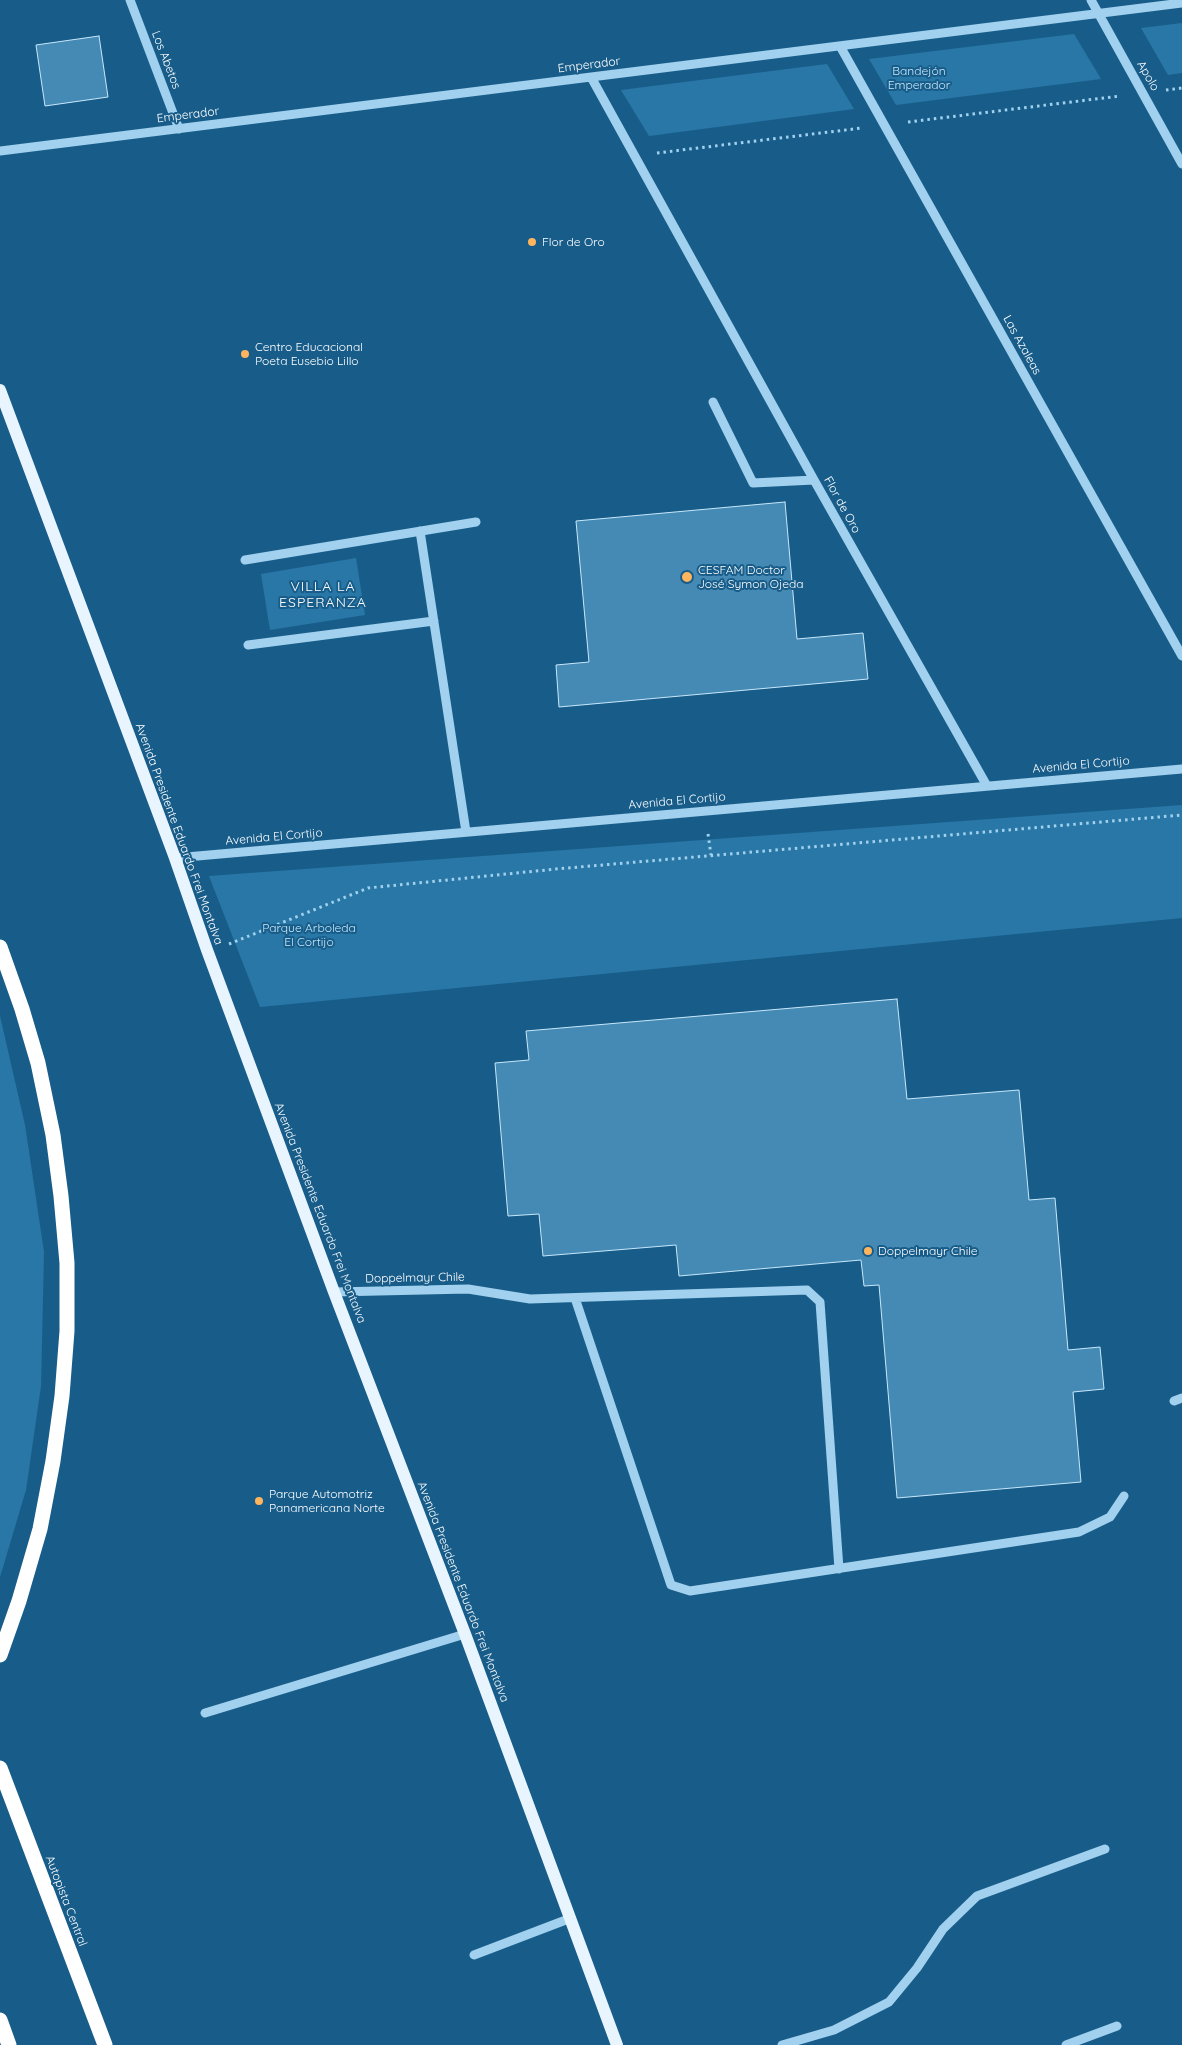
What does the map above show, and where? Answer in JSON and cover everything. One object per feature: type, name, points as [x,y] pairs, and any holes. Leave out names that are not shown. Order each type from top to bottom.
[{"type":"highway","points":[[0,948],[38,1063],[51,1126],[61,1196],[67,1263],[67,1331],[62,1396],[53,1461],[40,1528],[19,1601],[0,1655]]},
{"type":"highway","name":"Autopista Central","points":[[0,1768],[105,2045]]},
{"type":"highway","points":[[0,2020],[9,2045]]},
{"type":"main road","name":"Avenida Presidente Eduardo Frei Montalva","points":[[0,390],[175,858],[207,950],[334,1292],[465,1634],[617,2045]]},
{"type":"street","name":"Los Abetos","points":[[130,0],[179,129]]},
{"type":"street","name":"Apolo","points":[[1091,0],[1182,164]]},
{"type":"street","name":"Emperador","points":[[0,151],[1182,3]]},
{"type":"street","name":"Las Azaleas","points":[[840,46],[1182,656]]},
{"type":"street","name":"Flor de Oro","points":[[591,77],[814,480],[987,786]]},
{"type":"street","points":[[713,402],[753,483],[814,480]]},
{"type":"street","points":[[246,560],[476,522]]},
{"type":"street","points":[[420,531],[466,832]]},
{"type":"street","points":[[248,645],[434,621]]},
{"type":"street","name":"Avenida El Cortijo","points":[[175,858],[1182,768]]},
{"type":"street","name":"Doppelmayr Chile","points":[[334,1292],[468,1289],[530,1299],[807,1290],[820,1302],[839,1569]]},
{"type":"street","points":[[575,1298],[671,1585],[690,1591],[1079,1532],[1110,1517],[1124,1496]]},
{"type":"street","points":[[205,1714],[465,1634]]},
{"type":"street","points":[[782,2045],[834,2030],[889,2002],[917,1968],[943,1929],[977,1896],[1105,1849]]},
{"type":"street","points":[[474,1955],[571,1918]]},
{"type":"street","points":[[1066,2045],[1117,2026]]},
{"type":"path","points":[[207,950],[233,943],[368,888],[576,867],[1182,815]]},
{"type":"green space","points":[[1182,23],[1182,73],[1168,75],[1141,28]]},
{"type":"green space","name":"Bandejón Emperador","points":[[1074,34],[1101,79],[896,105],[869,59]]},
{"type":"green space","points":[[827,64],[854,109],[649,136],[621,90]]},
{"type":"green space","points":[[356,558],[365,615],[270,630],[261,574]]},
{"type":"green space","name":"Parque Arboleda El Cortijo","points":[[1182,805],[1182,918],[260,1007],[209,876]]},
{"type":"green space","points":[[0,1016],[25,1125],[44,1252],[41,1386],[26,1490],[0,1577]]},
{"type":"building","points":[[99,36],[108,97],[45,106],[36,45]]},
{"type":"building","name":"CESFAM Doctor José Symon Ojeda","points":[[785,502],[797,639],[863,633],[868,679],[559,707],[556,665],[589,662],[576,521]]},
{"type":"building","name":"Doppelmayr Chile","points":[[897,999],[907,1099],[1019,1090],[1029,1200],[1055,1198],[1068,1350],[1100,1347],[1104,1389],[1073,1392],[1081,1482],[897,1498],[879,1285],[864,1286],[861,1260],[679,1276],[676,1245],[543,1256],[539,1214],[508,1216],[495,1063],[529,1060],[526,1031]]},
{"type":"place","name":"Flor de Oro","points":[[532,242]]},
{"type":"place","name":"Centro Educacional Poeta Eusebio Lillo","points":[[245,354]]},
{"type":"place","name":"CESFAM Doctor José Symon Ojeda","points":[[687,577]]},
{"type":"place","name":"Doppelmayr Chile","points":[[868,1251]]},
{"type":"place","name":"Parque Automotriz Panamericana Norte","points":[[259,1501]]},
{"type":"district","name":"VILLA LA ESPERANZA","points":[[323,596]]}]
